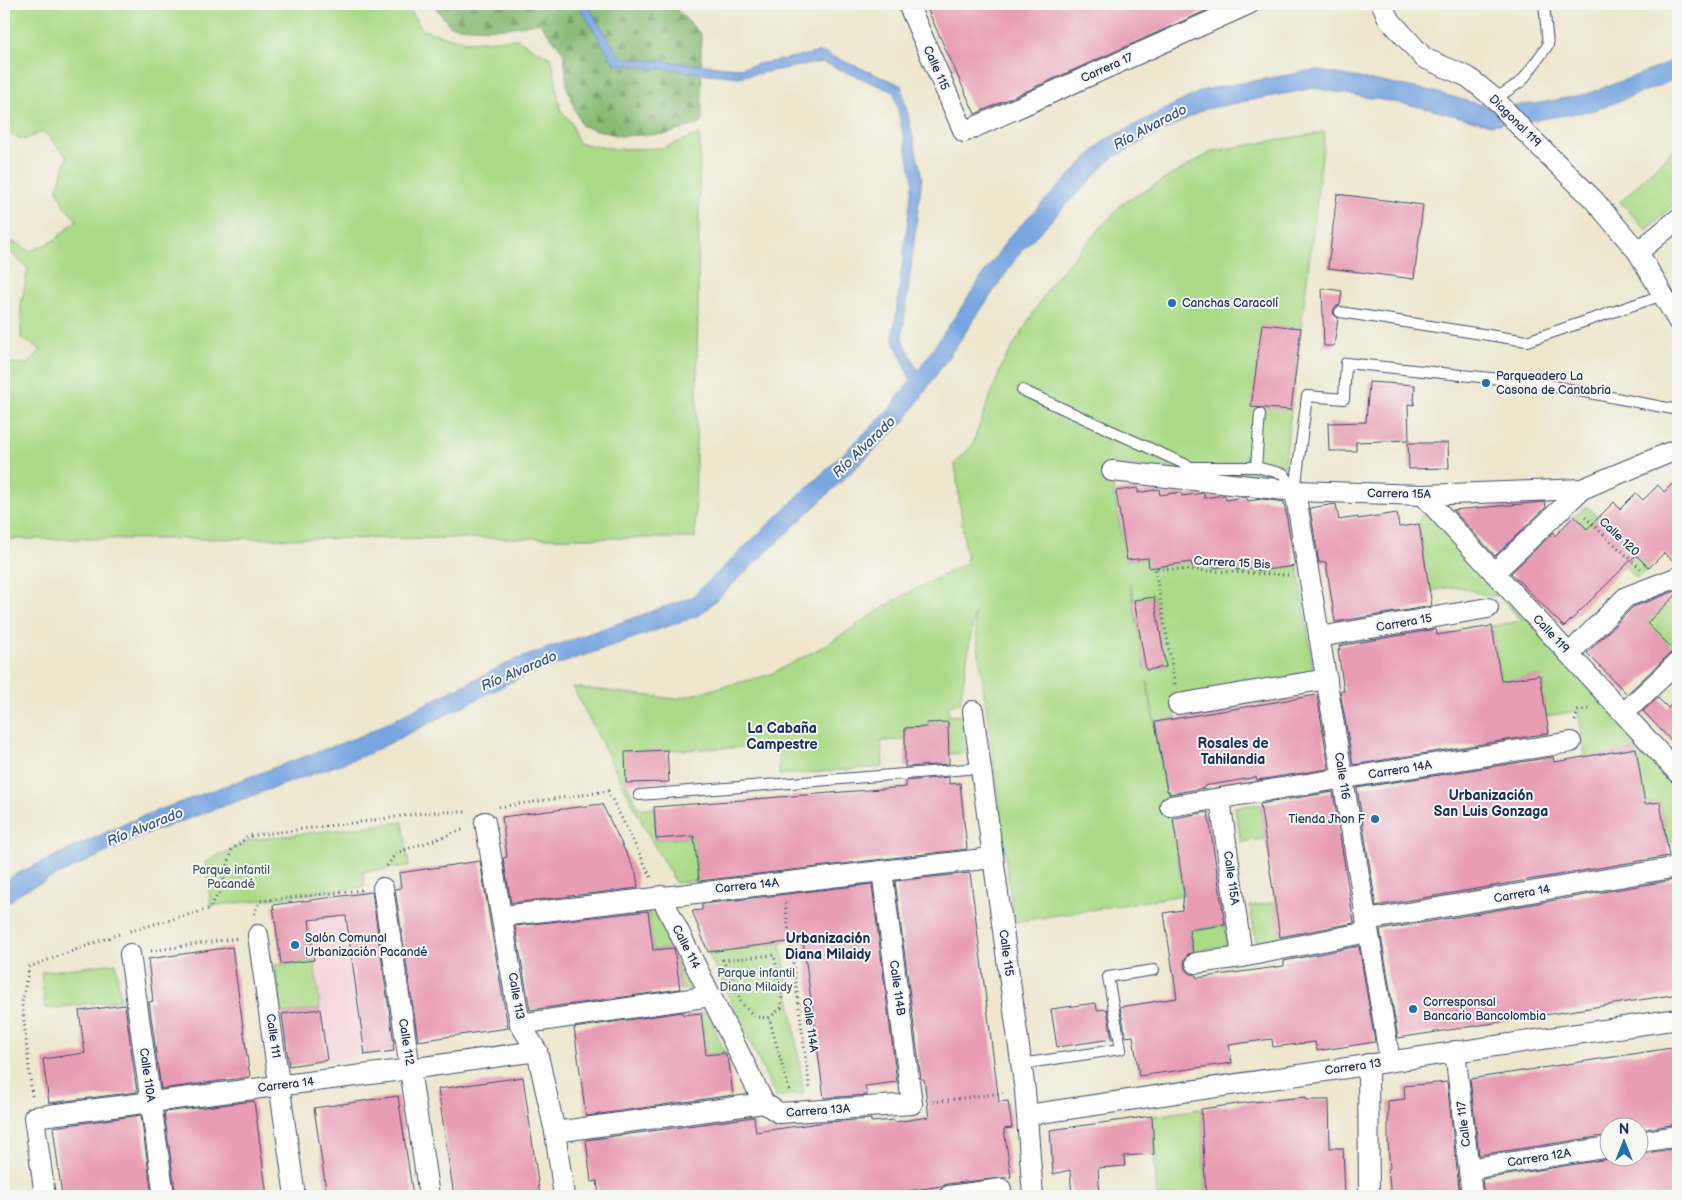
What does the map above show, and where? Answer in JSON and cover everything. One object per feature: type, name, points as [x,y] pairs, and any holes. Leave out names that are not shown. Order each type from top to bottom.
[{"type":"street","name":"Calle 115","points":[[908,4],[964,132]]},
{"type":"street","name":"Carrera 17","points":[[964,132],[1249,4]]},
{"type":"street","name":"Diagonal 119","points":[[1382,4],[1388,18],[1424,58],[1468,77],[1497,102],[1593,199],[1638,252],[1678,321]]},
{"type":"street","points":[[1638,252],[1678,219]]},
{"type":"street","name":"Carrera 15A","points":[[1112,471],[1295,491],[1423,495],[1576,496],[1678,449]]},
{"type":"street","name":"Calle 116","points":[[1295,491],[1390,1061]]},
{"type":"street","name":"Calle 119","points":[[1423,495],[1678,773]]},
{"type":"street","points":[[1494,573],[1576,496]]},
{"type":"street","points":[[1569,654],[1626,597],[1678,577]]},
{"type":"street","name":"Carrera 15","points":[[1319,637],[1488,608]]},
{"type":"street","points":[[1620,709],[1678,662]]},
{"type":"street","points":[[1178,704],[1327,679]]},
{"type":"street","name":"Calle 115","points":[[973,711],[1025,1091],[1033,1196]]},
{"type":"street","name":"Carrera 14A","points":[[1170,806],[1571,742]]},
{"type":"street","name":"Calle 115A","points":[[1220,799],[1242,957]]},
{"type":"street","name":"Calle 113","points":[[485,822],[520,1024],[537,1051],[555,1132],[564,1196]]},
{"type":"street","name":"Carrera 14A","points":[[502,916],[992,858]]},
{"type":"street","name":"Carrera 14","points":[[1196,963],[1242,957],[1367,926],[1678,867]]},
{"type":"street","name":"Calle 114B","points":[[882,871],[912,1104]]},
{"type":"street","name":"Calle 112","points":[[382,888],[429,1196]]},
{"type":"street","name":"Calle 114","points":[[661,896],[764,1103]]},
{"type":"street","name":"Calle 111","points":[[258,935],[296,1196]]},
{"type":"street","name":"Calle 110A","points":[[130,954],[164,1196]]},
{"type":"street","points":[[520,1024],[711,996]]},
{"type":"street","name":"Carrera 13","points":[[1027,1115],[1678,1019]]},
{"type":"street","name":"Carrera 14","points":[[34,1117],[410,1070],[537,1051]]},
{"type":"street","name":"Calle 117","points":[[1455,1051],[1472,1196]]},
{"type":"street","points":[[1368,1064],[1369,1196]]},
{"type":"street","points":[[555,1132],[764,1103]]},
{"type":"street","name":"Carrera 13A","points":[[764,1103],[779,1113],[912,1104]]},
{"type":"street","points":[[34,1117],[46,1196]]},
{"type":"street","points":[[1650,1140],[1678,1136]]},
{"type":"street","name":"Carrera 12A","points":[[1469,1169],[1600,1149]]},
{"type":"street","points":[[949,1196],[1000,1189]]},
{"type":"lane","points":[[1497,102],[1522,81],[1548,45],[1544,4]]},
{"type":"lane","points":[[1340,312],[1527,341],[1663,295]]},
{"type":"lane","points":[[1295,491],[1307,396],[1344,400],[1346,363],[1538,383],[1678,410]]},
{"type":"lane","points":[[1022,390],[1190,467],[1256,467],[1284,474],[1295,491]]},
{"type":"lane","points":[[1256,467],[1260,414]]},
{"type":"lane","points":[[639,794],[980,768]]},
{"type":"lane","points":[[1021,1064],[1121,1049],[1108,977],[1154,970]]},
{"type":"path","name":"Calle 120","points":[[1576,496],[1658,585]]},
{"type":"path","name":"Carrera 15 Bis","points":[[1178,704],[1155,568],[1308,576]]},
{"type":"path","points":[[1571,742],[1578,710],[1620,709]]},
{"type":"path","points":[[608,791],[661,896]]},
{"type":"path","points":[[34,1117],[22,1003],[29,966],[115,935],[209,909],[221,890],[232,850],[248,836],[429,812],[466,811],[485,822]]},
{"type":"path","name":"Calle 114A","points":[[782,882],[804,1112]]},
{"type":"path","points":[[774,955],[782,994],[781,1008],[769,1018],[755,1017],[742,1004],[723,960],[774,955]]},
{"type":"path","points":[[769,1018],[804,1112]]},
{"type":"path","points":[[912,1104],[1025,1091]]},
{"type":"shaded area","points":[[371,892],[394,1051],[289,1066],[275,965],[314,960],[305,900]]},
{"type":"green space","points":[[4,4],[406,4],[422,30],[466,42],[517,39],[552,59],[560,109],[571,122],[578,143],[615,149],[663,148],[700,134],[695,538],[4,539],[4,363],[28,364],[41,350],[21,338],[21,305],[28,268],[5,248],[9,240],[31,251],[55,240],[77,220],[65,208],[57,188],[68,157],[43,131],[24,140],[4,131]]},
{"type":"green space","points":[[433,4],[671,4],[701,34],[702,123],[668,134],[620,136],[582,126],[567,87],[564,53],[539,22],[516,27],[495,28],[450,26]]},
{"type":"green space","points":[[1325,132],[1282,485],[1109,464],[1126,561],[1148,558],[1149,562],[1191,562],[1192,566],[1213,563],[1214,568],[1235,565],[1236,569],[1257,567],[1258,571],[1298,566],[1314,675],[1173,700],[1176,718],[1155,722],[1147,681],[1184,895],[1014,922],[974,614],[960,703],[948,705],[949,716],[961,715],[965,753],[949,754],[947,722],[927,723],[926,727],[905,728],[905,740],[881,741],[883,767],[779,775],[778,746],[625,752],[626,783],[639,808],[654,808],[655,840],[694,837],[699,880],[676,883],[651,840],[573,687],[675,699],[769,675],[826,645],[900,597],[967,563],[955,464],[972,445],[1003,363],[1054,279],[1122,204],[1213,151]],"holes":[[[1130,583],[1134,600],[1154,597],[1165,667],[1145,670]]]},
{"type":"green space","points":[[1678,145],[1678,200],[1647,230],[1620,202]]},
{"type":"green space","points":[[1587,506],[1649,568],[1637,578],[1574,517]]},
{"type":"green space","points":[[1425,511],[1678,778],[1678,841],[1667,842],[1660,802],[1563,817],[1587,767],[1578,711],[1546,716],[1540,675],[1501,681],[1492,626],[1522,621],[1499,595],[1487,596],[1457,587],[1429,592],[1419,524],[1420,517]]},
{"type":"green space","points":[[1675,589],[1678,595],[1678,646],[1674,650],[1647,623],[1663,608],[1651,598]]},
{"type":"green space","points":[[1260,804],[1265,839],[1241,842],[1235,807]]},
{"type":"green space","name":"Parque infantil Pacandé","points":[[403,822],[409,866],[363,872],[365,887],[211,906],[205,862],[250,840]]},
{"type":"green space","points":[[1275,902],[1280,937],[1256,941],[1250,906]]},
{"type":"green space","points":[[654,907],[696,988],[680,990],[675,948],[653,950],[648,908]]},
{"type":"green space","points":[[1225,925],[1228,946],[1193,951],[1190,930]]},
{"type":"green space","name":"Parque infantil Diana Milaidy","points":[[781,943],[804,1093],[776,1097],[708,952]]},
{"type":"green space","points":[[314,960],[320,1009],[282,1014],[275,965]]},
{"type":"green space","points":[[116,963],[120,1000],[45,1009],[41,972]]},
{"type":"green space","points":[[707,1012],[725,1053],[706,1055],[701,1013]]},
{"type":"green space","points":[[1201,1109],[1206,1196],[1157,1196],[1152,1116]]},
{"type":"water","name":"Río Alvarado","points":[[577,4],[587,4],[620,57],[739,68],[821,52],[901,85],[922,177],[902,338],[918,371],[1009,237],[1105,140],[1203,90],[1315,70],[1427,90],[1493,108],[1541,103],[1587,94],[1659,67],[1678,57],[1678,76],[1664,84],[1595,110],[1491,125],[1421,107],[1314,88],[1205,109],[1112,158],[1021,251],[904,422],[700,615],[519,678],[368,754],[146,834],[23,891],[4,906],[4,883],[14,875],[140,817],[361,736],[512,661],[692,597],[889,410],[911,380],[893,339],[913,179],[894,92],[822,62],[738,77],[615,64]]},
{"type":"building","points":[[925,4],[1221,4],[975,114]]},
{"type":"building","points":[[1337,194],[1423,205],[1414,279],[1328,268]]},
{"type":"building","points":[[1322,288],[1342,291],[1340,305],[1335,307],[1333,311],[1334,315],[1338,318],[1334,346],[1324,346]]},
{"type":"building","points":[[1262,324],[1301,328],[1291,410],[1251,407]]},
{"type":"building","points":[[1369,382],[1415,385],[1414,405],[1408,404],[1409,440],[1356,442],[1356,451],[1329,451],[1328,423],[1366,422]]},
{"type":"building","points":[[1408,443],[1448,443],[1449,468],[1409,469]]},
{"type":"building","points":[[1678,478],[1678,565],[1664,553],[1649,568],[1636,555],[1564,627],[1511,573],[1554,532],[1555,536],[1574,516],[1587,529],[1614,502],[1620,509],[1636,493],[1643,500],[1658,485],[1664,492]]},
{"type":"building","points":[[1138,488],[1138,493],[1159,489],[1160,495],[1181,492],[1182,496],[1204,493],[1204,498],[1225,495],[1226,500],[1244,497],[1248,501],[1262,499],[1284,502],[1295,566],[1258,571],[1257,567],[1236,570],[1235,565],[1214,568],[1213,563],[1192,566],[1191,562],[1149,568],[1148,558],[1127,560],[1116,491]]},
{"type":"building","points":[[1545,502],[1546,507],[1495,556],[1453,510]]},
{"type":"building","points":[[1336,504],[1339,520],[1397,513],[1399,527],[1419,524],[1432,606],[1335,622],[1326,562],[1319,563],[1310,508]]},
{"type":"building","points":[[1678,590],[1678,593],[1647,623],[1674,650],[1627,694],[1587,653],[1633,607]]},
{"type":"building","points":[[1154,597],[1166,667],[1146,670],[1134,600]]},
{"type":"building","points":[[1492,626],[1501,681],[1540,675],[1549,733],[1353,765],[1340,691],[1344,691],[1339,646],[1436,629],[1437,635]]},
{"type":"building","points":[[1317,695],[1329,769],[1257,780],[1256,777],[1169,794],[1169,791],[1167,791],[1155,722]]},
{"type":"building","points":[[1678,697],[1678,748],[1643,711],[1658,698],[1668,708]]},
{"type":"building","points":[[948,722],[949,764],[905,767],[905,728],[927,727],[926,723]]},
{"type":"building","points":[[1636,748],[1645,804],[1660,802],[1669,856],[1376,906],[1357,788],[1553,757],[1554,762]]},
{"type":"building","points":[[667,750],[669,782],[626,783],[625,752]]},
{"type":"building","points":[[949,777],[949,784],[960,783],[967,849],[699,881],[694,836],[656,839],[654,807],[906,787],[906,781]]},
{"type":"building","points":[[1333,792],[1354,923],[1280,937],[1260,804]]},
{"type":"building","points":[[602,804],[636,873],[638,888],[511,903],[503,858],[507,857],[502,817]]},
{"type":"building","points":[[1208,812],[1225,925],[1189,930],[1193,952],[1188,954],[1185,959],[1184,965],[1186,970],[1196,975],[1197,978],[1284,966],[1284,961],[1359,946],[1375,1042],[1317,1051],[1315,1042],[1273,1047],[1272,1039],[1229,1045],[1232,1063],[1139,1076],[1133,1036],[1126,1037],[1120,1007],[1177,998],[1164,913],[1182,910],[1184,894],[1173,818]]},
{"type":"building","points":[[480,861],[508,1028],[418,1041],[395,889],[401,888],[399,873]]},
{"type":"building","points":[[970,873],[999,1102],[1008,1101],[1012,1128],[1004,1129],[1011,1177],[947,1184],[874,1196],[599,1196],[597,1181],[591,1182],[586,1140],[754,1117],[756,1132],[826,1122],[871,1119],[871,1122],[894,1120],[895,1122],[929,1117],[924,1079],[921,1079],[895,881]]},
{"type":"building","points":[[1673,880],[1673,884],[1678,883],[1678,994],[1398,1038],[1380,930]]},
{"type":"building","points":[[872,884],[897,1082],[865,1086],[867,1095],[824,1098],[803,940],[708,952],[692,911],[702,910],[702,904]]},
{"type":"building","points":[[372,892],[394,1051],[365,1055],[346,916],[309,920],[314,960],[281,964],[273,905]]},
{"type":"building","points":[[648,911],[653,950],[674,948],[680,989],[530,1010],[515,926]]},
{"type":"building","points":[[232,947],[250,1077],[161,1089],[149,1002],[153,1001],[148,959]]},
{"type":"building","points":[[1096,1003],[1097,1010],[1107,1009],[1112,1039],[1057,1047],[1051,1009]]},
{"type":"building","points":[[125,1005],[137,1092],[49,1103],[43,1059],[85,1053],[79,1011]]},
{"type":"building","points":[[320,1009],[327,1060],[289,1066],[282,1014]]},
{"type":"building","points":[[683,1012],[683,1015],[701,1013],[706,1055],[725,1053],[729,1063],[733,1095],[586,1116],[574,1028]]},
{"type":"building","points":[[1678,1047],[1678,1124],[1650,1128],[1650,1118],[1600,1118],[1600,1137],[1479,1155],[1470,1079]]},
{"type":"building","points":[[523,1077],[540,1196],[454,1196],[438,1089]]},
{"type":"building","points":[[1447,1082],[1460,1196],[1391,1196],[1388,1169],[1390,1168],[1388,1101],[1405,1099],[1404,1086]]},
{"type":"building","points":[[398,1096],[413,1196],[327,1196],[314,1108]]},
{"type":"building","points":[[1306,1097],[1306,1100],[1329,1100],[1330,1148],[1343,1148],[1345,1196],[1206,1196],[1201,1109]]},
{"type":"building","points":[[254,1101],[267,1196],[176,1196],[164,1112]]},
{"type":"building","points":[[141,1115],[152,1196],[62,1196],[53,1127]]},
{"type":"building","points":[[1152,1116],[1154,1154],[1124,1156],[1125,1166],[1098,1168],[1100,1196],[1072,1196],[1070,1170],[1053,1174],[1050,1130]]},
{"type":"building","points":[[1678,1148],[1678,1196],[1484,1196],[1482,1179],[1600,1160],[1600,1168],[1650,1168],[1650,1152]]},
{"type":"place","name":"Canchas Caracolí","points":[[1172,303]]},
{"type":"place","name":"Parqueadero La Casona de Cantabria","points":[[1486,383]]},
{"type":"place","name":"Tienda Jhon F","points":[[1375,819]]},
{"type":"place","name":"Salón Comunal Urbanización Pacandé","points":[[295,945]]},
{"type":"place","name":"Corresponsal Bancario Bancolombia","points":[[1413,1009]]},
{"type":"district","name":"La Cabaña Campestre","points":[[782,736]]},
{"type":"district","name":"Rosales de Tahilandia","points":[[1233,752]]},
{"type":"district","name":"Urbanización San Luis Gonzaga","points":[[1491,804]]},
{"type":"district","name":"Urbanización Diana Milaidy","points":[[828,946]]}]
